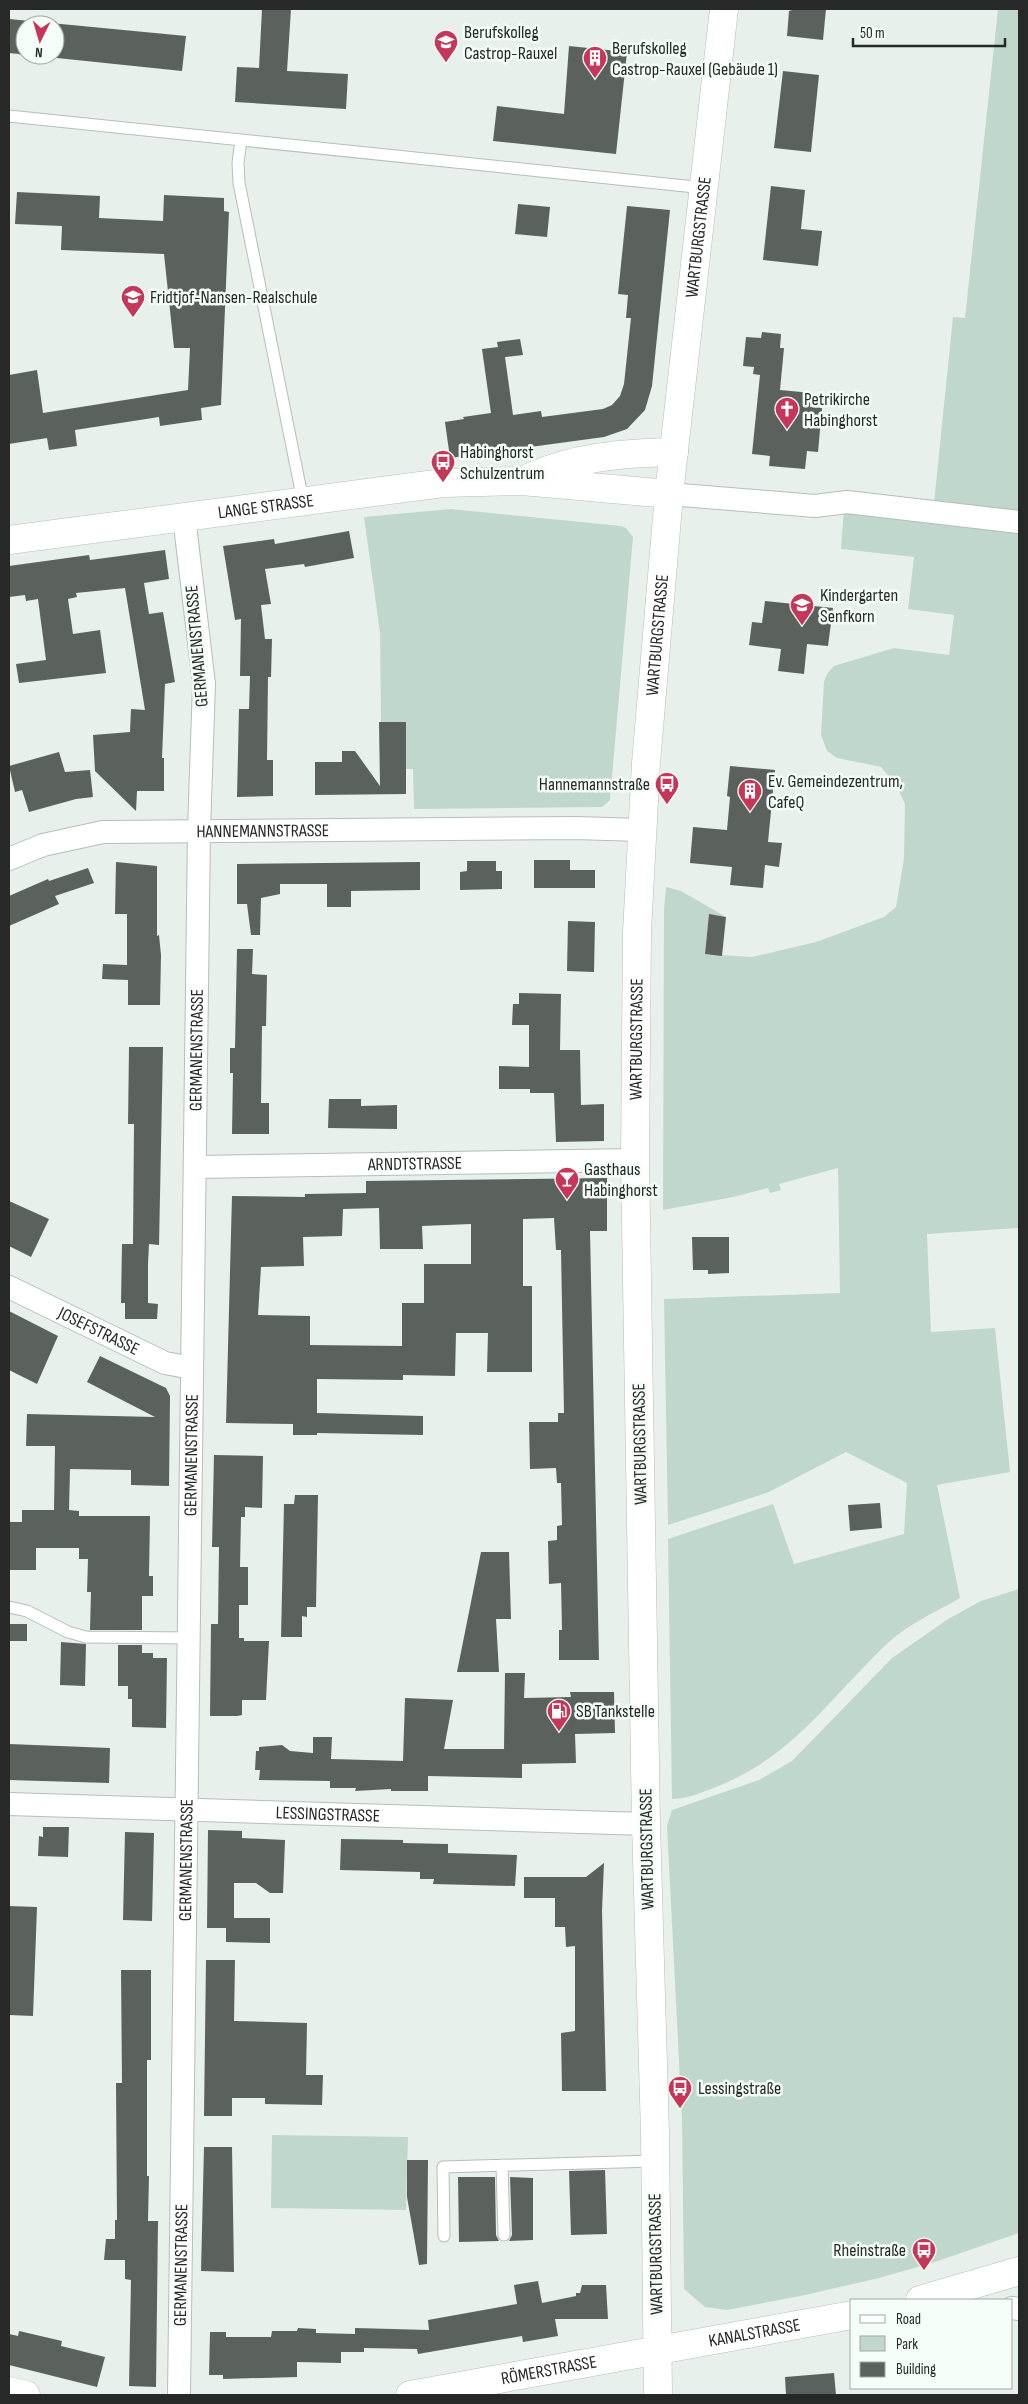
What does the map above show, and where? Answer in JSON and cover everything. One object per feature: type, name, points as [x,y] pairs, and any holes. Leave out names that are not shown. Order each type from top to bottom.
[{"type":"main road","name":"WARTBURGSTRASSE","points":[[658,2395],[655,2161],[646,1824],[634,1160],[637,932],[641,830],[669,494],[724,9]]},
{"type":"main road","name":"LANGE STRASSE","points":[[522,481],[552,467],[601,457],[633,452],[674,452]]},
{"type":"main road","name":"LANGE STRASSE","points":[[9,540],[442,483],[522,481],[669,494]]},
{"type":"main road","points":[[923,2299],[1019,2271]]},
{"type":"main road","name":"KANALSTRASSE","points":[[658,2349],[776,2330],[850,2315]]},
{"type":"main road","name":"RÖMERSTRASSE","points":[[410,2395],[658,2349]]},
{"type":"main road","points":[[9,2391],[26,2395]]},
{"type":"street","points":[[669,494],[815,506],[847,502],[1019,522]]},
{"type":"street","name":"GERMANENSTRASSE","points":[[179,2395],[199,830],[204,684],[184,517]]},
{"type":"street","name":"HANNEMANNSTRASSE","points":[[9,859],[43,845],[103,832],[575,828],[641,830]]},
{"type":"street","name":"ARNDTSTRASSE","points":[[195,1167],[634,1160]]},
{"type":"street","name":"JOSEFSTRASSE","points":[[9,1287],[165,1363],[192,1368]]},
{"type":"street","name":"LESSINGSTRASSE","points":[[9,1804],[187,1808],[646,1824]]},
{"type":"lane","points":[[9,116],[705,188]]},
{"type":"lane","points":[[241,140],[238,163],[239,183],[303,501]]},
{"type":"lane","points":[[9,1607],[27,1611],[68,1632],[86,1638],[189,1638]]},
{"type":"lane","points":[[444,2236],[444,2167],[655,2161]]},
{"type":"lane","points":[[502,2165],[504,2236]]},
{"type":"green space","points":[[998,9],[1019,9],[1019,512],[934,503],[953,317],[965,318]]},
{"type":"green space","points":[[844,506],[1019,524],[1019,1228],[927,1234],[931,1332],[995,1328],[1010,1472],[937,1485],[960,1598],[914,1623],[897,1635],[810,1723],[768,1759],[744,1774],[716,1787],[689,1797],[672,1799],[668,1539],[773,1504],[794,1564],[904,1534],[907,1483],[846,1452],[769,1492],[668,1525],[664,1299],[840,1293],[838,1168],[779,1184],[781,1190],[770,1193],[768,1188],[733,1197],[663,1210],[664,910],[666,887],[681,891],[726,917],[709,915],[705,954],[752,957],[816,942],[884,917],[896,907],[904,858],[905,804],[896,785],[881,767],[837,758],[827,751],[821,735],[824,682],[827,674],[834,666],[894,648],[949,655],[954,615],[908,609],[914,557],[841,549]]},
{"type":"green space","points":[[451,509],[621,526],[626,528],[633,537],[610,800],[602,807],[414,809],[413,769],[406,769],[406,722],[381,722],[380,633],[364,517]]},
{"type":"green space","points":[[1019,1589],[1019,2233],[935,2262],[879,2278],[727,2310],[705,2307],[684,2289],[682,2120],[667,1826],[672,1810],[759,1780],[792,1761],[892,1658],[948,1619],[981,1601]]},
{"type":"green space","points":[[272,2135],[408,2137],[406,2210],[271,2208]]},
{"type":"building","points":[[262,9],[291,9],[287,71],[348,74],[346,109],[235,102],[237,67],[259,68]]},
{"type":"building","points":[[795,9],[826,9],[823,40],[787,36],[789,11]]},
{"type":"building","points":[[9,19],[15,20],[15,54],[9,53]]},
{"type":"building","points":[[65,24],[186,36],[182,71],[65,59]]},
{"type":"building","name":"Berufskolleg Castrop-Rauxel (Gebäude 1)","points":[[569,46],[627,52],[616,154],[493,141],[497,106],[564,114]]},
{"type":"building","points":[[783,71],[819,75],[811,152],[774,148]]},
{"type":"building","points":[[771,186],[805,190],[801,229],[822,231],[818,266],[763,260]]},
{"type":"building","points":[[17,192],[100,196],[99,218],[163,221],[164,195],[224,198],[224,211],[229,212],[221,405],[201,408],[202,420],[160,426],[159,417],[75,430],[77,446],[49,450],[47,438],[9,444],[9,375],[37,370],[43,413],[188,390],[190,348],[174,348],[164,254],[61,250],[62,226],[15,224]]},
{"type":"building","points":[[518,204],[550,207],[547,237],[515,234]]},
{"type":"building","points":[[627,206],[670,210],[652,386],[645,410],[627,429],[604,437],[450,458],[445,422],[491,413],[482,349],[498,347],[497,342],[520,339],[523,355],[505,357],[513,415],[541,411],[542,417],[603,409],[612,405],[620,396],[624,384],[631,318],[626,318],[628,295],[618,294]]},
{"type":"building","name":"Petrikirche Habinghorst","points":[[762,332],[781,334],[780,348],[784,348],[780,390],[812,393],[810,407],[822,408],[818,452],[807,451],[805,469],[769,466],[770,456],[752,454],[760,375],[753,374],[754,367],[743,366],[746,337],[761,338]]},
{"type":"building","points":[[349,531],[354,558],[305,567],[304,564],[265,569],[271,604],[261,605],[265,639],[272,639],[271,677],[268,677],[267,760],[273,760],[273,796],[237,797],[239,709],[249,709],[250,676],[240,676],[241,619],[235,620],[223,546],[274,539],[275,544]]},
{"type":"building","points":[[165,550],[169,579],[144,583],[149,614],[163,612],[175,682],[165,684],[162,758],[164,758],[164,791],[137,791],[136,811],[95,771],[93,735],[130,732],[131,709],[145,710],[125,588],[76,593],[77,597],[68,599],[73,634],[100,630],[106,673],[19,683],[16,664],[46,660],[38,599],[26,601],[25,595],[9,597],[9,566],[89,555],[90,560]]},
{"type":"building","points":[[765,601],[833,608],[828,646],[807,644],[804,674],[778,671],[781,649],[749,645],[752,622],[762,623]]},
{"type":"building","points":[[379,722],[406,722],[406,794],[315,795],[315,762],[342,762],[342,751],[355,751],[380,786]]},
{"type":"building","points":[[59,752],[65,772],[90,770],[93,797],[76,799],[29,812],[22,790],[15,792],[9,766]]},
{"type":"building","name":"Ev. Gemeindezentrum, CafeQ","points":[[730,766],[775,770],[768,842],[782,843],[779,867],[765,865],[763,888],[730,885],[732,867],[690,863],[693,827],[727,830],[730,797],[727,796]]},
{"type":"building","points":[[534,860],[570,860],[570,870],[595,870],[595,888],[534,888]]},
{"type":"building","points":[[467,861],[496,861],[496,871],[502,871],[502,889],[460,890],[460,872],[467,871]]},
{"type":"building","points":[[116,862],[157,866],[157,936],[159,935],[161,955],[160,1005],[128,1005],[128,980],[102,979],[103,964],[127,965],[127,914],[115,914]]},
{"type":"building","points":[[420,862],[420,890],[351,891],[351,907],[327,907],[327,884],[280,884],[280,894],[261,898],[260,935],[251,935],[247,904],[237,904],[237,864]]},
{"type":"building","points":[[88,868],[94,883],[55,896],[59,904],[9,926],[9,896],[48,879],[49,881]]},
{"type":"building","points":[[709,914],[726,917],[722,956],[705,954]]},
{"type":"building","points":[[568,921],[595,922],[594,972],[567,971]]},
{"type":"building","points":[[237,949],[253,949],[252,974],[267,975],[266,1026],[262,1026],[261,1103],[269,1103],[269,1134],[232,1134],[233,1073],[230,1073],[230,1048],[235,1048]]},
{"type":"building","points":[[519,993],[561,994],[560,1050],[580,1050],[581,1105],[604,1104],[604,1141],[556,1142],[554,1093],[530,1093],[530,1089],[499,1089],[499,1066],[529,1067],[529,1025],[512,1025],[513,1004],[519,1004]]},
{"type":"building","points":[[129,1047],[163,1047],[159,1245],[149,1244],[148,1264],[148,1303],[158,1304],[157,1319],[125,1319],[125,1303],[121,1303],[122,1244],[133,1244],[134,1124],[128,1124]]},
{"type":"building","points":[[329,1099],[361,1099],[361,1106],[397,1105],[397,1129],[328,1128]]},
{"type":"building","points":[[607,1178],[607,1231],[590,1231],[599,1660],[559,1660],[559,1630],[562,1630],[561,1583],[549,1584],[548,1541],[557,1540],[557,1526],[562,1525],[561,1483],[557,1483],[556,1468],[530,1469],[529,1422],[558,1422],[558,1413],[564,1413],[561,1250],[556,1250],[554,1218],[523,1219],[523,1286],[532,1286],[532,1372],[487,1372],[488,1333],[456,1333],[455,1376],[403,1375],[403,1380],[317,1379],[317,1413],[423,1416],[423,1435],[317,1433],[317,1435],[293,1435],[293,1424],[226,1423],[232,1196],[305,1197],[305,1194],[366,1193],[366,1181]],"holes":[[[379,1208],[380,1249],[423,1249],[422,1226],[471,1224],[471,1264],[424,1264],[424,1303],[402,1303],[402,1346],[310,1345],[310,1316],[258,1315],[261,1267],[304,1266],[303,1237],[342,1236],[343,1209]]]},
{"type":"building","points":[[9,1201],[49,1219],[31,1257],[9,1246]]},
{"type":"building","points":[[692,1237],[729,1237],[729,1273],[708,1274],[708,1270],[693,1270]]},
{"type":"building","points":[[9,1311],[58,1336],[37,1384],[9,1370]]},
{"type":"building","points":[[100,1356],[166,1388],[170,1396],[169,1486],[131,1485],[131,1470],[70,1469],[69,1510],[79,1511],[79,1516],[150,1516],[149,1576],[153,1576],[153,1596],[142,1596],[142,1630],[90,1630],[91,1592],[87,1592],[88,1559],[79,1559],[79,1548],[36,1548],[36,1570],[9,1570],[9,1522],[22,1522],[22,1510],[54,1510],[55,1446],[26,1446],[27,1414],[155,1417],[87,1382]]},
{"type":"building","points":[[214,1455],[263,1456],[262,1508],[245,1507],[245,1517],[241,1517],[240,1567],[248,1567],[248,1605],[239,1605],[239,1638],[244,1638],[244,1641],[269,1641],[266,1700],[242,1700],[242,1715],[237,1716],[210,1716],[211,1624],[218,1624],[219,1547],[212,1547]]},
{"type":"building","points":[[295,1495],[318,1495],[316,1607],[307,1607],[307,1617],[302,1616],[302,1637],[281,1637],[284,1504],[294,1504]]},
{"type":"building","points":[[880,1503],[882,1528],[850,1531],[848,1505]]},
{"type":"building","points":[[481,1552],[509,1552],[511,1619],[496,1619],[499,1672],[457,1672]]},
{"type":"building","points":[[9,1624],[27,1624],[27,1641],[9,1641]]},
{"type":"building","points":[[61,1642],[86,1644],[85,1686],[60,1685]]},
{"type":"building","points":[[118,1645],[142,1645],[142,1653],[153,1653],[153,1658],[167,1658],[166,1728],[132,1727],[132,1699],[128,1699],[128,1686],[118,1686]]},
{"type":"building","points":[[505,1673],[525,1673],[524,1698],[571,1697],[570,1692],[614,1692],[615,1733],[575,1734],[576,1763],[522,1764],[522,1778],[428,1776],[428,1791],[391,1791],[391,1789],[355,1791],[356,1788],[330,1788],[330,1781],[259,1780],[260,1770],[255,1770],[256,1751],[259,1751],[259,1747],[282,1745],[290,1751],[313,1753],[313,1737],[332,1737],[331,1759],[403,1761],[405,1698],[453,1700],[444,1749],[504,1749]]},
{"type":"building","points":[[9,1744],[110,1748],[109,1783],[9,1780]]},
{"type":"building","points":[[43,1827],[69,1827],[68,1857],[38,1856],[39,1836],[43,1837]]},
{"type":"building","points":[[208,1830],[242,1831],[242,1838],[285,1840],[283,1893],[270,1893],[256,1883],[234,1883],[234,1918],[270,1918],[270,1943],[226,1942],[226,1928],[207,1928]]},
{"type":"building","points":[[125,1832],[154,1833],[152,1921],[123,1920]]},
{"type":"building","points":[[341,1839],[403,1840],[403,1843],[448,1844],[448,1853],[517,1855],[515,1886],[433,1884],[434,1879],[420,1879],[420,1872],[340,1870]]},
{"type":"building","points":[[604,1863],[602,1911],[606,2091],[562,2091],[561,2033],[575,2031],[575,1946],[566,1947],[565,1927],[555,1927],[555,1898],[524,1898],[524,1877],[586,1877]]},
{"type":"building","points":[[9,1906],[37,1907],[33,2016],[9,2015]]},
{"type":"building","points":[[206,1960],[235,1960],[234,2021],[307,2023],[306,2075],[323,2075],[322,2105],[265,2104],[265,2098],[232,2098],[232,2116],[204,2116]]},
{"type":"building","points":[[121,1970],[151,1970],[151,2060],[147,2060],[147,2176],[149,2176],[148,2221],[158,2221],[156,2387],[129,2386],[131,2280],[125,2279],[125,2260],[104,2260],[106,2239],[115,2239],[115,2220],[117,2220],[116,2083],[122,2083]]},
{"type":"building","points":[[204,2147],[232,2147],[234,2272],[201,2271]]},
{"type":"building","points":[[407,2160],[428,2160],[427,2264],[419,2265],[407,2197]]},
{"type":"building","points":[[605,2170],[607,2234],[571,2235],[569,2171]]},
{"type":"building","points":[[458,2177],[495,2177],[496,2235],[499,2241],[459,2242]]},
{"type":"building","points":[[510,2177],[533,2178],[533,2240],[509,2241],[512,2235]]},
{"type":"building","points":[[538,2281],[542,2303],[576,2296],[576,2293],[580,2293],[582,2285],[606,2285],[608,2319],[555,2319],[558,2336],[523,2342],[522,2336],[418,2354],[417,2349],[364,2348],[364,2352],[341,2352],[341,2363],[297,2362],[297,2377],[223,2379],[223,2375],[209,2375],[210,2332],[226,2332],[226,2337],[271,2337],[272,2331],[297,2331],[298,2328],[316,2329],[316,2333],[355,2334],[355,2328],[429,2330],[428,2320],[517,2304],[514,2285]]},
{"type":"building","points":[[19,2331],[62,2341],[61,2346],[105,2357],[97,2387],[9,2365],[9,2334],[18,2336]]},
{"type":"building","points":[[834,2373],[836,2395],[786,2395],[785,2377]]},
{"type":"place","name":"Berufskolleg Castrop-Rauxel","points":[[446,63]]},
{"type":"place","name":"Berufskolleg Castrop-Rauxel (Gebäude 1)","points":[[595,79]]},
{"type":"place","name":"Fridtjof-Nansen-Realschule","points":[[133,318]]},
{"type":"place","name":"Petrikirche Habinghorst","points":[[787,430]]},
{"type":"place","name":"Habinghorst Schulzentrum","points":[[443,483]]},
{"type":"place","name":"Kindergarten Senfkorn","points":[[802,626]]},
{"type":"place","name":"Hannemannstraße","points":[[667,805]]},
{"type":"place","name":"Ev. Gemeindezentrum, CafeQ","points":[[750,812]]},
{"type":"place","name":"Gasthaus Habinghorst","points":[[567,1200]]},
{"type":"place","name":"SB Tankstelle","points":[[559,1732]]},
{"type":"place","name":"Lessingstraße","points":[[680,2109]]},
{"type":"place","name":"Rheinstraße","points":[[924,2271]]}]
